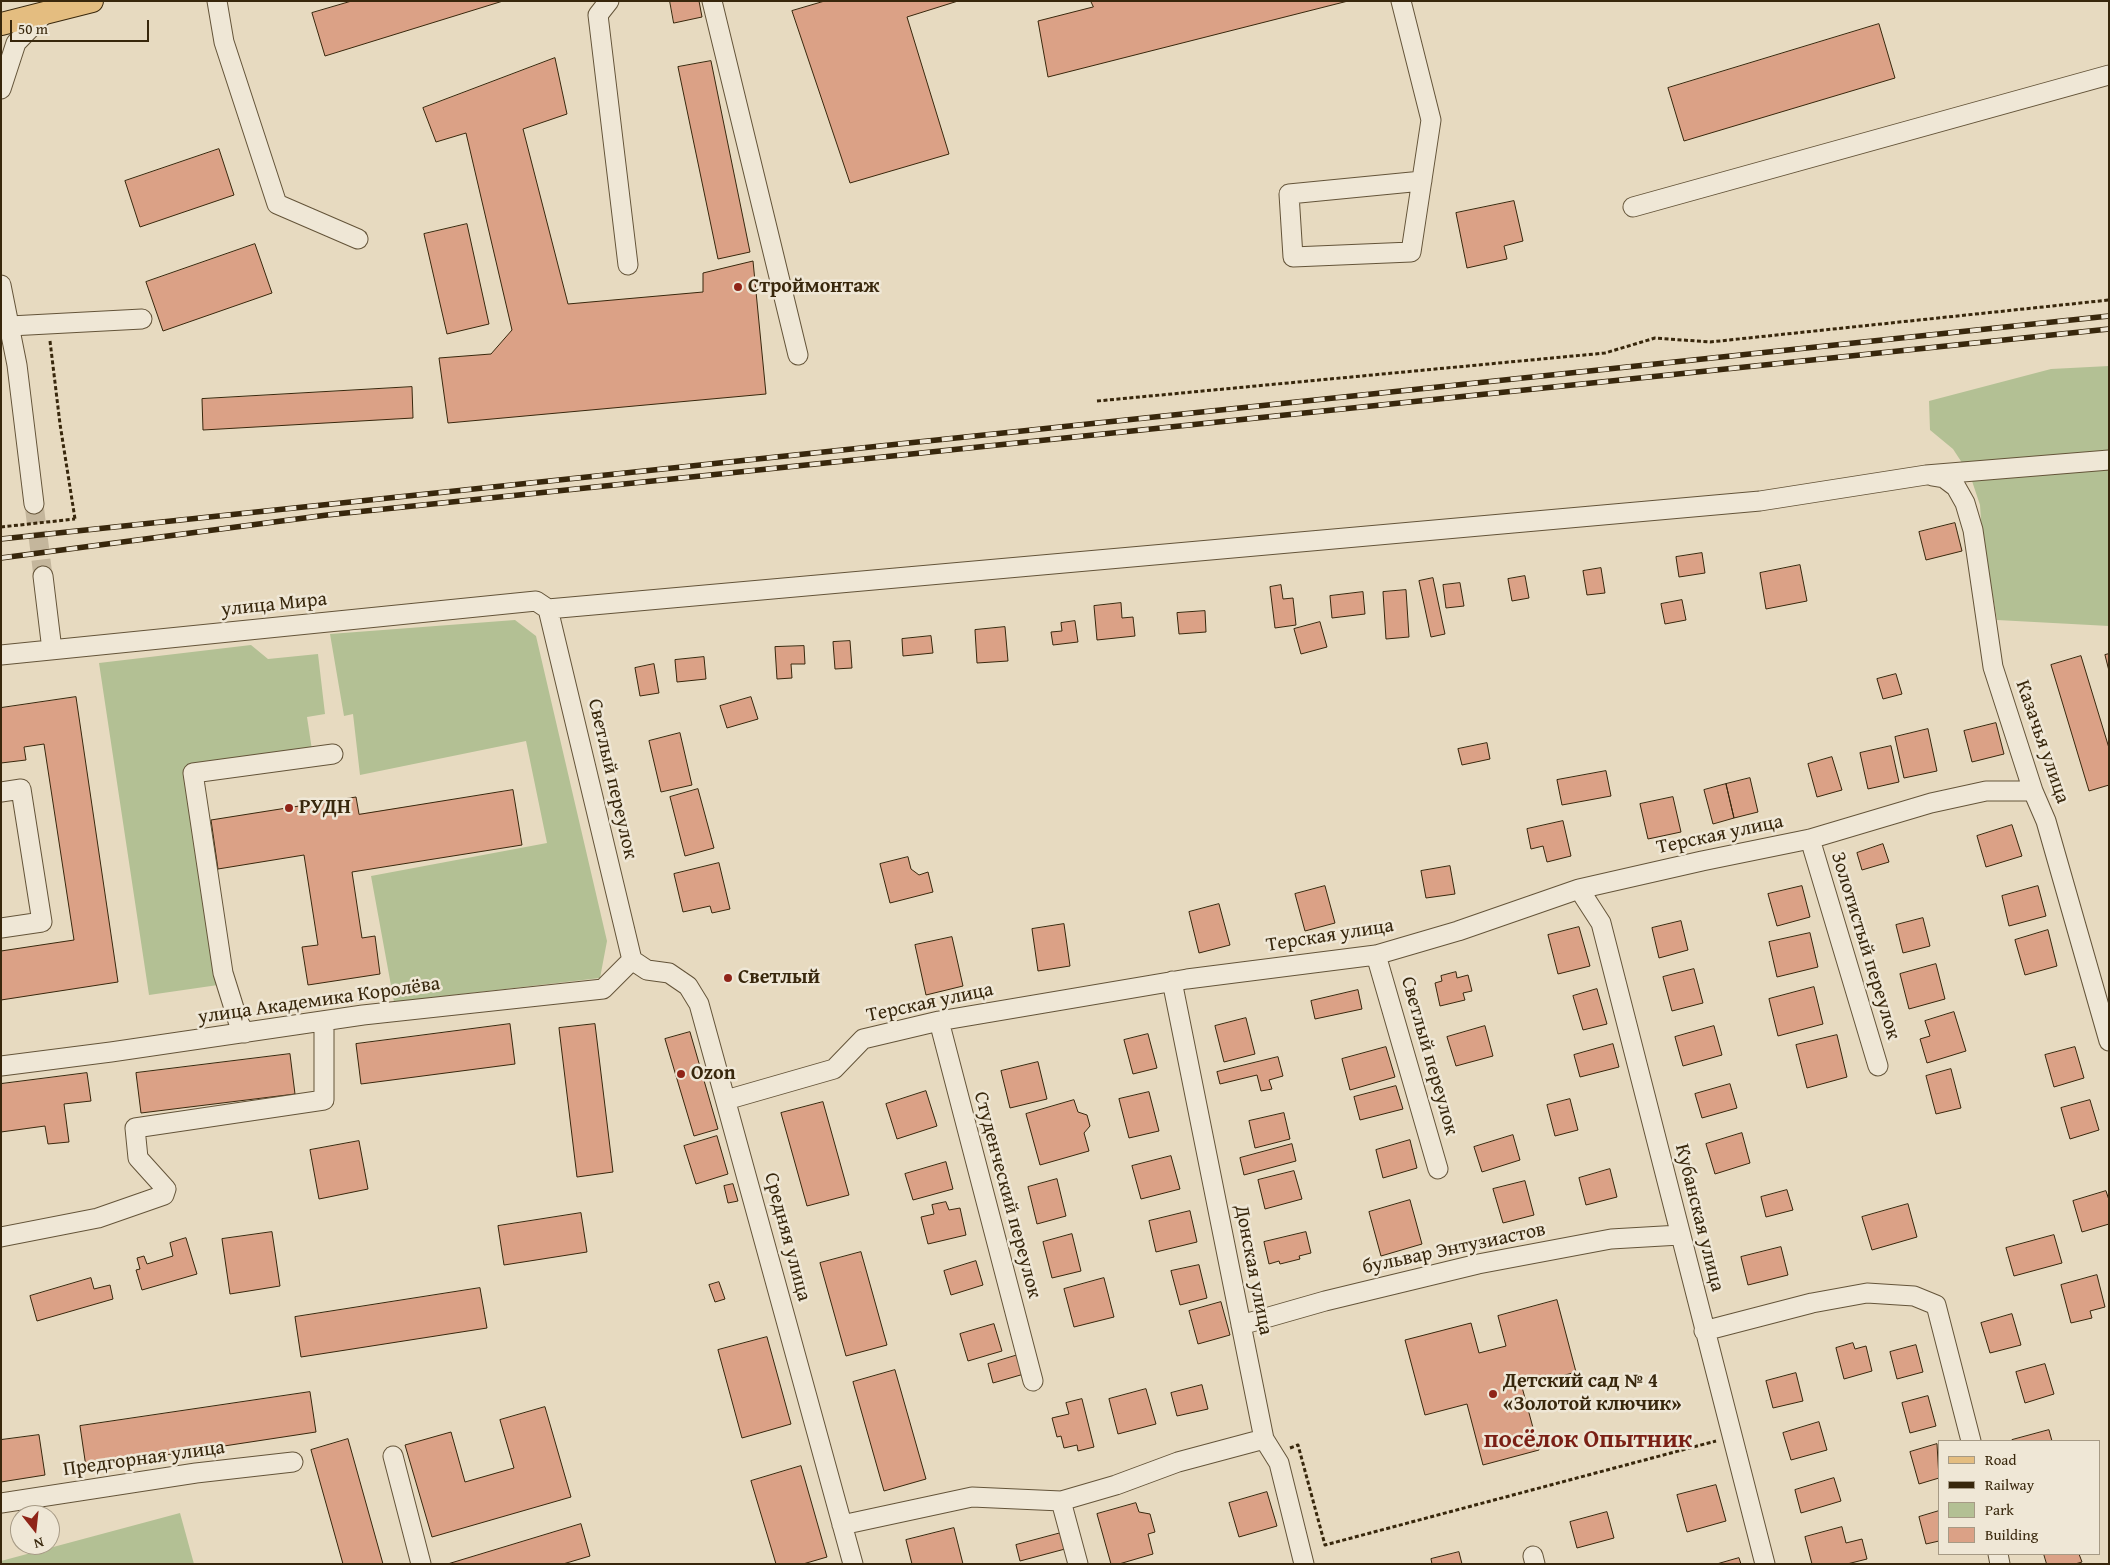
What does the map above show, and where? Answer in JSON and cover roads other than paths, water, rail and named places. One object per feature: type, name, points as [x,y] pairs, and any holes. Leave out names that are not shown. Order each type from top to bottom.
[{"type":"main road","points":[[1,24],[92,1]]},
{"type":"street","points":[[217,1],[224,42],[277,204],[358,239]]},
{"type":"street","points":[[609,1],[598,15],[628,265]]},
{"type":"street","points":[[712,1],[798,356]]},
{"type":"street","points":[[1401,1],[1431,120],[1422,181],[1411,252],[1293,257],[1289,194],[1422,181]]},
{"type":"street","points":[[1,89],[16,43],[45,13]]},
{"type":"street","points":[[1633,207],[2109,75]]},
{"type":"street","points":[[1,285],[10,326],[34,504]]},
{"type":"street","points":[[10,326],[50,322],[142,319]]},
{"type":"street","points":[[548,610],[1760,501],[1926,475],[2109,460]]},
{"type":"street","name":"Казачья улица","points":[[1926,475],[1944,478],[1956,487],[1965,503],[1973,530],[1993,667],[2033,792],[2046,821],[2109,1040]]},
{"type":"street","points":[[43,576],[52,650]]},
{"type":"street","name":"улица Мира","points":[[1,655],[536,601],[548,610]]},
{"type":"street","name":"Светлый переулок","points":[[548,610],[632,960]]},
{"type":"street","points":[[245,1033],[238,1021],[223,973],[193,773],[333,754]]},
{"type":"street","points":[[1,792],[21,789],[42,922],[1,928]]},
{"type":"street","name":"Терская улица","points":[[726,1100],[834,1069],[863,1039],[938,1021],[1172,982],[1376,955],[1458,931],[1579,889],[1810,839],[1931,803],[1986,791],[2033,792]]},
{"type":"street","name":"Золотистый переулок","points":[[1810,839],[1878,1066]]},
{"type":"street","name":"Кубанская улица","points":[[1579,889],[1601,923],[1764,1564]]},
{"type":"street","name":"Светлый переулок","points":[[1376,955],[1438,1169]]},
{"type":"street","name":"улица Академика Королёва","points":[[1,1066],[372,1014],[603,989],[632,960]]},
{"type":"street","name":"Средняя улица","points":[[632,960],[647,970],[669,973],[688,986],[699,1004],[852,1564]]},
{"type":"street","name":"Донская улица","points":[[1172,982],[1241,1324],[1268,1445],[1279,1463],[1304,1564]]},
{"type":"street","points":[[1,1237],[98,1218],[164,1195],[166,1189],[138,1158],[135,1128],[324,1100],[324,1021]]},
{"type":"street","name":"Студенческий переулок","points":[[938,1021],[1033,1381]]},
{"type":"street","name":"бульвар Энтузиастов","points":[[1241,1324],[1325,1301],[1478,1264],[1611,1239],[1680,1235]]},
{"type":"street","points":[[1704,1331],[1812,1303],[1867,1293],[1914,1296],[1936,1305],[1971,1440]]},
{"type":"street","points":[[842,1525],[972,1497],[1061,1500],[1116,1485],[1178,1462],[1268,1445]]},
{"type":"street","points":[[394,1456],[421,1564]]},
{"type":"street","name":"Предгорная улица","points":[[1,1503],[196,1473],[293,1462]]},
{"type":"street","points":[[1061,1500],[1078,1564]]},
{"type":"tunnel","points":[[34,504],[43,576]]},
{"type":"railway","points":[[1,539],[2109,316]]},
{"type":"railway","points":[[1,558],[327,515],[2109,329]]},
{"type":"place","name":"Строймонтаж","points":[[738,287]]},
{"type":"place","name":"РУДН","points":[[289,808]]},
{"type":"place","name":"Светлый","points":[[728,978]]},
{"type":"place","name":"Ozon","points":[[681,1074]]},
{"type":"place","name":"Детский сад № 4 «Золотой ключик»","points":[[1493,1394]]},
{"type":"district","name":"посёлок Опытник","points":[[1588,1441]]}]
